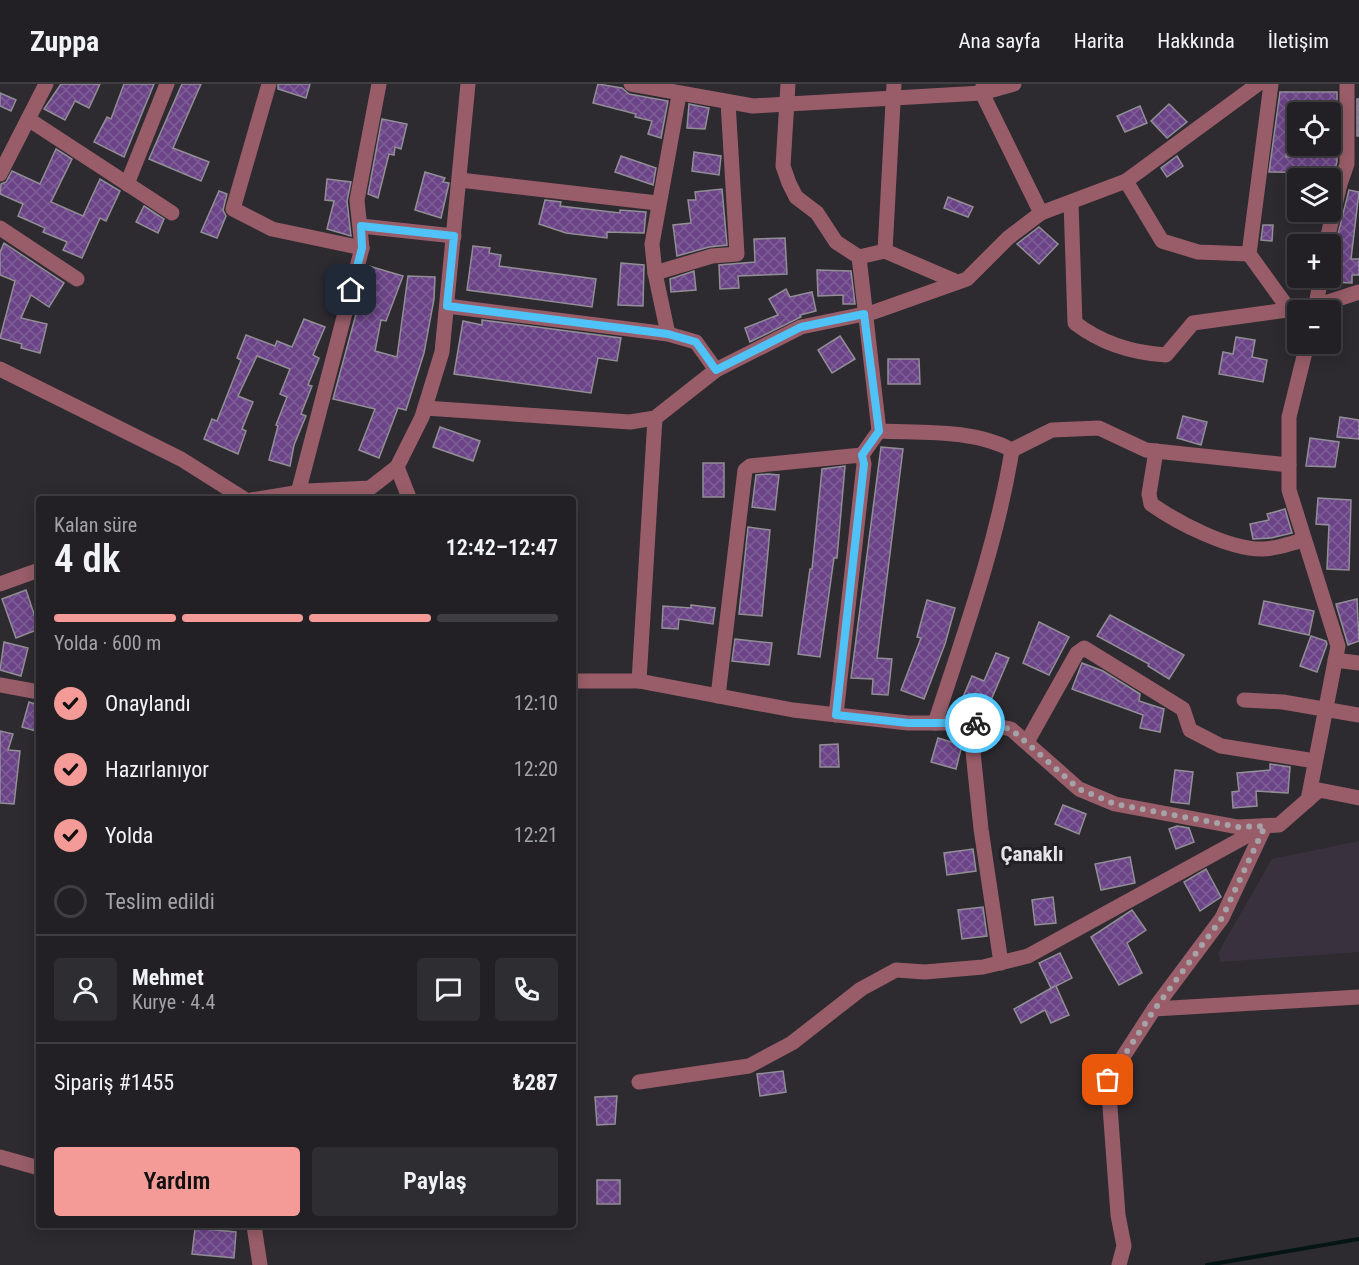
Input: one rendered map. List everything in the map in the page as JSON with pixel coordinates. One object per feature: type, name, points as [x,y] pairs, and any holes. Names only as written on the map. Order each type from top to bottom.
[{"type":"street","points":[[0,174],[46,84]]},
{"type":"street","points":[[127,184],[167,84]]},
{"type":"street","points":[[269,84],[233,209],[272,229],[362,248]]},
{"type":"street","points":[[298,493],[362,248],[357,200],[379,84]]},
{"type":"street","points":[[278,496],[298,493],[334,495],[370,488],[397,466],[425,408],[442,352],[468,84]]},
{"type":"street","points":[[631,84],[679,95],[708,92],[728,102],[753,106],[785,106],[894,90],[982,88],[1014,84]]},
{"type":"street","points":[[788,84],[783,166],[795,198],[817,213],[837,242],[859,257],[885,251],[957,282]]},
{"type":"street","points":[[425,408],[630,422],[656,418],[716,370],[801,327],[864,314],[968,279],[1008,238],[1041,213],[1126,181],[1258,84]]},
{"type":"street","points":[[1271,84],[1249,254],[1287,307]]},
{"type":"street","points":[[1328,234],[1353,141],[1347,84]]},
{"type":"street","points":[[982,88],[1041,213]]},
{"type":"street","points":[[885,251],[894,90]]},
{"type":"street","points":[[668,334],[655,273],[652,244],[657,204],[679,95]]},
{"type":"street","points":[[655,273],[712,256],[737,254],[728,102]]},
{"type":"street","points":[[28,119],[172,213]]},
{"type":"street","points":[[459,180],[657,204]]},
{"type":"street","points":[[1126,181],[1162,241],[1198,252],[1249,254]]},
{"type":"street","points":[[1071,202],[1075,323],[1090,335],[1138,353],[1166,355],[1193,323],[1287,308]]},
{"type":"street","points":[[361,226],[454,236]]},
{"type":"street","points":[[0,228],[76,279]]},
{"type":"street","points":[[836,715],[864,464],[862,455],[879,431],[859,257]]},
{"type":"street","points":[[1337,300],[1359,292]]},
{"type":"street","points":[[447,306],[668,334],[696,342],[716,370]]},
{"type":"street","points":[[1305,354],[1289,417],[1289,490],[1338,646],[1308,800]]},
{"type":"street","points":[[0,369],[181,459],[240,496]]},
{"type":"street","points":[[639,681],[656,418]]},
{"type":"street","points":[[1012,450],[1052,430],[1099,428],[1146,450],[1289,465]]},
{"type":"street","points":[[879,431],[955,435],[1001,444],[1012,450]]},
{"type":"street","points":[[935,723],[968,622],[1007,482],[1012,450]]},
{"type":"street","points":[[1156,451],[1149,494],[1152,504],[1166,514],[1215,539],[1263,549],[1304,540]]},
{"type":"street","points":[[718,696],[745,470],[750,466],[862,455]]},
{"type":"street","points":[[397,466],[408,496]]},
{"type":"street","points":[[0,584],[36,571]]},
{"type":"street","points":[[1027,742],[1077,653],[1084,648],[1183,710],[1190,730],[1221,746],[1315,761]]},
{"type":"street","points":[[1335,660],[1359,663]]},
{"type":"street","points":[[576,681],[639,681],[836,715],[908,723],[970,723],[1011,729],[1079,789],[1115,804],[1238,827],[1279,825],[1319,790],[1359,798]]},
{"type":"street","points":[[0,685],[36,691]]},
{"type":"street","points":[[1244,700],[1283,702],[1359,715]]},
{"type":"street","points":[[970,723],[981,829],[1001,963]]},
{"type":"street","points":[[639,1082],[749,1066],[792,1043],[861,989],[896,970],[925,972],[983,967],[1028,956],[1265,826]]},
{"type":"street","points":[[1119,1265],[1124,1246],[1118,1215],[1108,1080],[1154,1010],[1222,918],[1265,826]]},
{"type":"street","points":[[1154,1010],[1359,997]]},
{"type":"street","points":[[0,1157],[36,1167]]},
{"type":"street","points":[[254,1228],[260,1265]]},
{"type":"shaded area","points":[[1359,841],[1359,952],[1221,962],[1218,953],[1272,859]]},
{"type":"building","points":[[61,84],[100,84],[89,108],[75,101],[65,120],[44,109]]},
{"type":"building","points":[[124,84],[154,84],[124,157],[94,142],[107,117],[111,119]]},
{"type":"building","points":[[182,84],[201,84],[173,148],[209,162],[201,181],[149,159]]},
{"type":"building","points":[[278,84],[310,84],[306,98],[278,89]]},
{"type":"building","points":[[598,84],[622,88],[629,94],[668,101],[661,138],[648,134],[652,121],[635,117],[636,114],[593,103]]},
{"type":"building","points":[[1280,92],[1337,92],[1337,102],[1287,102],[1286,157],[1337,156],[1335,168],[1287,168],[1287,172],[1269,172]]},
{"type":"building","points":[[0,93],[16,100],[11,111],[0,106]]},
{"type":"building","points":[[1357,99],[1359,99],[1359,136],[1357,136]]},
{"type":"building","points":[[689,104],[709,108],[705,129],[687,128]]},
{"type":"building","points":[[1169,104],[1187,122],[1167,138],[1151,121]]},
{"type":"building","points":[[1140,106],[1147,123],[1125,132],[1117,116]]},
{"type":"building","points":[[382,119],[407,124],[401,149],[395,147],[394,155],[389,154],[378,198],[368,194]]},
{"type":"building","points":[[56,149],[72,159],[51,202],[83,216],[100,179],[120,191],[106,221],[100,218],[82,258],[63,250],[67,242],[43,232],[45,228],[18,216],[23,204],[0,194],[1,184],[6,182],[12,171],[40,184]]},
{"type":"building","points":[[694,152],[721,156],[719,175],[692,171]]},
{"type":"building","points":[[621,156],[656,168],[653,185],[615,172]]},
{"type":"building","points":[[1177,156],[1183,166],[1167,177],[1161,168]]},
{"type":"building","points":[[425,172],[445,178],[443,182],[449,183],[441,218],[415,210]]},
{"type":"building","points":[[327,179],[351,182],[347,201],[351,236],[327,229],[334,201],[325,200]]},
{"type":"building","points":[[722,189],[727,245],[709,247],[677,256],[673,225],[691,223],[688,200],[696,200],[695,192]]},
{"type":"building","points":[[1349,190],[1359,192],[1351,259],[1359,259],[1359,275],[1352,275],[1352,283],[1341,282],[1341,234],[1338,234]]},
{"type":"building","points":[[219,191],[227,194],[223,210],[226,216],[217,238],[201,232]]},
{"type":"building","points":[[948,197],[973,207],[968,217],[944,208]]},
{"type":"building","points":[[545,200],[561,202],[560,206],[620,213],[620,210],[646,212],[644,233],[607,232],[607,238],[566,233],[539,224]]},
{"type":"building","points":[[144,206],[164,219],[158,233],[136,222]]},
{"type":"building","points":[[1263,225],[1273,225],[1272,241],[1261,240]]},
{"type":"building","points":[[1039,227],[1058,244],[1039,264],[1017,244]]},
{"type":"building","points":[[785,238],[787,274],[738,276],[739,288],[720,289],[719,265],[755,262],[754,239]]},
{"type":"building","points":[[4,243],[64,283],[49,307],[31,295],[21,318],[47,324],[40,353],[21,348],[22,344],[0,338],[15,281],[0,275],[0,252]]},
{"type":"building","points":[[473,246],[490,248],[489,253],[501,255],[499,266],[596,279],[592,307],[467,290]]},
{"type":"building","points":[[621,263],[644,265],[643,306],[618,305]]},
{"type":"building","points":[[369,266],[403,276],[386,321],[381,320],[375,351],[397,357],[408,276],[435,277],[434,299],[424,353],[406,410],[398,408],[379,458],[359,450],[375,409],[333,399]]},
{"type":"building","points":[[817,270],[851,271],[855,304],[843,304],[843,295],[818,296]]},
{"type":"building","points":[[694,271],[696,290],[671,292],[670,279]]},
{"type":"building","points":[[786,289],[790,297],[812,292],[816,311],[800,315],[801,317],[750,342],[745,328],[778,315],[769,299]]},
{"type":"building","points":[[304,319],[325,327],[313,355],[319,358],[308,385],[312,386],[301,414],[306,416],[294,445],[290,466],[269,460],[278,426],[276,425],[287,397],[280,394],[290,369],[257,356],[238,396],[253,402],[242,429],[246,431],[238,454],[204,439],[212,419],[217,421],[241,360],[237,358],[246,335],[275,346],[277,341],[292,347]]},
{"type":"building","points":[[482,320],[621,338],[617,361],[598,358],[591,393],[454,374],[463,321],[482,325]]},
{"type":"building","points":[[840,336],[855,359],[832,373],[818,350]]},
{"type":"building","points":[[1236,337],[1255,340],[1252,357],[1267,360],[1263,382],[1219,374],[1223,352],[1233,354]]},
{"type":"building","points":[[888,359],[919,359],[920,384],[888,384]]},
{"type":"building","points":[[1183,416],[1207,422],[1201,445],[1177,438]]},
{"type":"building","points":[[1340,417],[1359,420],[1359,439],[1337,437]]},
{"type":"building","points":[[440,427],[480,441],[473,461],[433,447]]},
{"type":"building","points":[[1310,438],[1339,442],[1335,467],[1306,466]]},
{"type":"building","points":[[881,447],[903,449],[877,658],[892,659],[888,695],[872,694],[873,679],[851,678]]},
{"type":"building","points":[[703,463],[724,463],[724,497],[703,497]]},
{"type":"building","points":[[845,466],[837,558],[834,558],[820,657],[798,654],[810,569],[812,569],[822,469]]},
{"type":"building","points":[[756,475],[779,475],[775,510],[752,507]]},
{"type":"building","points":[[1318,498],[1351,500],[1349,570],[1327,569],[1329,525],[1316,524]]},
{"type":"building","points":[[1285,509],[1292,533],[1253,539],[1250,524],[1269,520],[1267,514]]},
{"type":"building","points":[[748,527],[770,530],[762,616],[739,614]]},
{"type":"building","points":[[26,590],[36,620],[36,630],[16,638],[2,599]]},
{"type":"building","points":[[1357,599],[1359,641],[1348,645],[1336,604]]},
{"type":"building","points":[[927,600],[955,608],[945,644],[924,699],[901,690],[921,638],[917,637]]},
{"type":"building","points":[[1264,601],[1314,611],[1309,635],[1259,624]]},
{"type":"building","points":[[691,605],[715,608],[713,624],[679,619],[678,629],[662,628],[663,606],[691,608]]},
{"type":"building","points":[[1110,615],[1184,655],[1169,679],[1148,666],[1149,664],[1097,636]]},
{"type":"building","points":[[1039,622],[1069,637],[1049,675],[1023,663]]},
{"type":"building","points":[[1311,636],[1326,641],[1327,644],[1317,672],[1300,666]]},
{"type":"building","points":[[735,639],[772,643],[769,665],[732,661]]},
{"type":"building","points":[[4,642],[28,648],[21,676],[0,670]]},
{"type":"building","points":[[996,653],[1009,658],[988,707],[963,697],[972,676],[984,681]]},
{"type":"building","points":[[1082,663],[1103,671],[1140,694],[1139,701],[1164,709],[1160,732],[1140,728],[1143,715],[1072,689]]},
{"type":"building","points":[[29,702],[36,704],[36,731],[22,727]]},
{"type":"building","points":[[0,731],[13,734],[8,750],[20,751],[14,804],[0,803]]},
{"type":"building","points":[[938,738],[962,745],[956,769],[931,762]]},
{"type":"building","points":[[838,744],[839,767],[820,767],[820,745]]},
{"type":"building","points":[[1270,764],[1290,767],[1288,793],[1256,791],[1257,806],[1233,808],[1232,792],[1239,791],[1237,773],[1270,770]]},
{"type":"building","points":[[1175,770],[1193,772],[1189,804],[1171,802]]},
{"type":"building","points":[[1063,805],[1086,814],[1079,834],[1055,824]]},
{"type":"building","points":[[1177,826],[1189,828],[1194,842],[1176,849],[1169,829]]},
{"type":"building","points":[[973,849],[976,871],[947,875],[944,853]]},
{"type":"building","points":[[1130,857],[1135,883],[1101,890],[1095,864]]},
{"type":"building","points":[[1206,869],[1221,897],[1200,911],[1184,882]]},
{"type":"building","points":[[1053,897],[1056,923],[1035,925],[1032,900]]},
{"type":"building","points":[[983,907],[987,936],[962,939],[958,910]]},
{"type":"building","points":[[1132,910],[1146,930],[1127,943],[1142,973],[1119,985],[1091,937]]},
{"type":"building","points":[[1060,953],[1072,978],[1056,986],[1069,1015],[1051,1023],[1045,1010],[1021,1023],[1014,1009],[1055,986],[1051,988],[1039,963]]},
{"type":"building","points":[[783,1071],[786,1092],[760,1096],[757,1074]]},
{"type":"building","points":[[617,1096],[615,1124],[597,1125],[595,1097]]},
{"type":"building","points":[[597,1180],[620,1180],[620,1204],[597,1204]]},
{"type":"building","points":[[195,1228],[236,1232],[234,1258],[192,1254]]},
{"type":"waterway","points":[[1207,1265],[1359,1239]]},
{"type":"way so far","points":[[975,723],[1011,729],[1045,756],[1079,789],[1115,804],[1238,827],[1265,826],[1222,918],[1154,1010],[1108,1080]]},
{"type":"district","name":"Çanaklı","points":[[1032,854]]},
{"type":"route","points":[[351,290],[362,248],[361,226],[454,236],[447,306],[668,334],[696,342],[716,370],[801,327],[864,314],[879,431],[862,455],[864,464],[836,715],[908,723],[975,723]]}]
